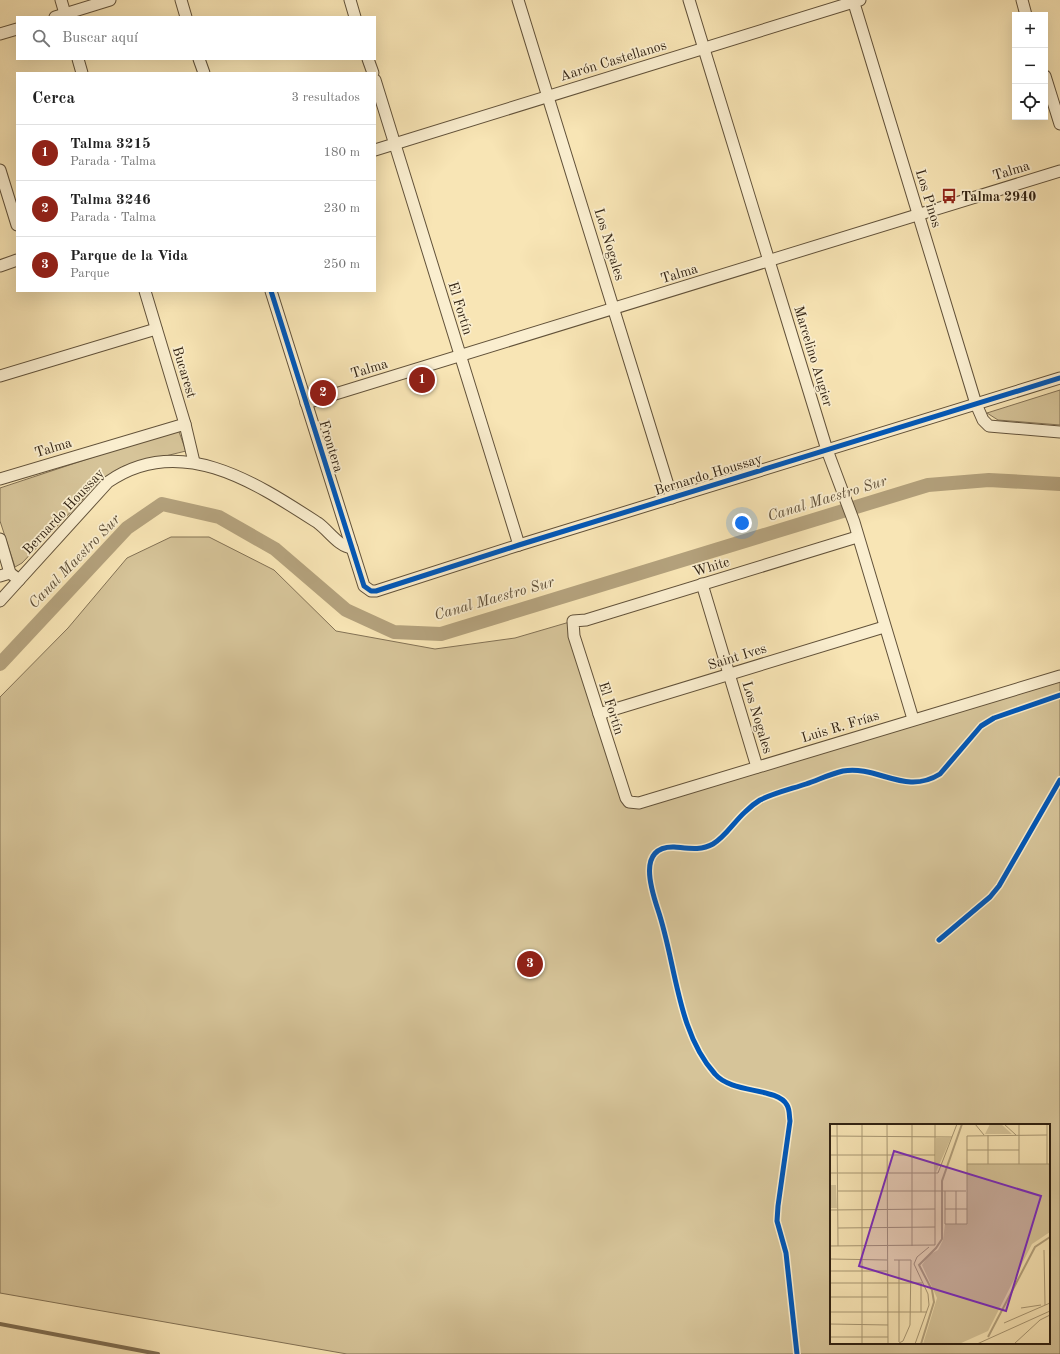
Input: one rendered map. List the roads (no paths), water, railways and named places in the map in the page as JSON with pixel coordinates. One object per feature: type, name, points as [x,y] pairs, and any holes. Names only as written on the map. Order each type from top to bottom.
[{"type":"street","points":[[61,0],[62,16],[110,0]]},
{"type":"street","points":[[181,0],[186,16]]},
{"type":"street","points":[[350,0],[355,16]]},
{"type":"street","name":"Los Nogales","points":[[518,0],[672,498]]},
{"type":"street","name":"Marcelino Augier","points":[[689,0],[827,450],[854,522],[884,627],[913,719]]},
{"type":"street","points":[[1022,0],[1025,12]]},
{"type":"street","name":"Aarón Castellanos","points":[[376,150],[855,1]]},
{"type":"street","name":"Los Pinos","points":[[855,1],[976,404],[983,420],[989,426],[1060,432]]},
{"type":"street","points":[[0,34],[16,29]]},
{"type":"street","points":[[78,60],[82,72]]},
{"type":"street","points":[[200,60],[204,72]]},
{"type":"street","points":[[368,60],[373,72]]},
{"type":"street","name":"El Fortín","points":[[376,83],[519,545]]},
{"type":"street","points":[[1048,84],[1060,124]]},
{"type":"street","points":[[0,170],[16,222]]},
{"type":"street","name":"Talma","points":[[306,404],[1060,171]]},
{"type":"street","points":[[0,266],[16,260]]},
{"type":"street","name":"Bucarest","points":[[145,292],[185,424],[194,462]]},
{"type":"street","name":"Frontera","points":[[271,292],[364,586]]},
{"type":"street","points":[[0,376],[156,328]]},
{"type":"street","name":"Bernardo Houssay","points":[[364,586],[371,591],[376,591],[519,545],[1060,378]]},
{"type":"street","name":"Talma","points":[[0,478],[185,424]]},
{"type":"street","name":"Bernardo Houssay","points":[[0,601],[108,482],[118,475],[141,465],[155,462],[194,462],[222,469],[250,482],[318,524],[345,547],[352,548]]},
{"type":"street","name":"White","points":[[574,621],[586,620],[857,536]]},
{"type":"street","points":[[0,539],[5,574],[19,580]]},
{"type":"street","name":"Los Nogales","points":[[702,584],[757,767]]},
{"type":"street","name":"El Fortín","points":[[574,621],[574,636],[626,798],[629,802]]},
{"type":"street","name":"Saint Ives","points":[[599,714],[884,627]]},
{"type":"street","name":"Luis R. Frías","points":[[629,802],[639,803],[913,719],[1060,676]]},
{"type":"waterway","name":"Canal Maestro Sur","points":[[0,664],[127,528],[162,504],[219,517],[275,549],[346,610],[394,632],[441,634],[928,485],[989,480],[1060,484]]},
{"type":"waterway","points":[[0,1324],[158,1354]]},
{"type":"place","name":"Talma 2940","points":[[949,196]]},
{"type":"place","name":"Talma 3215","points":[[422,380]]},
{"type":"place","name":"Talma 3246","points":[[323,393]]},
{"type":"place","name":"Parque de la Vida","points":[[530,964]]}]
